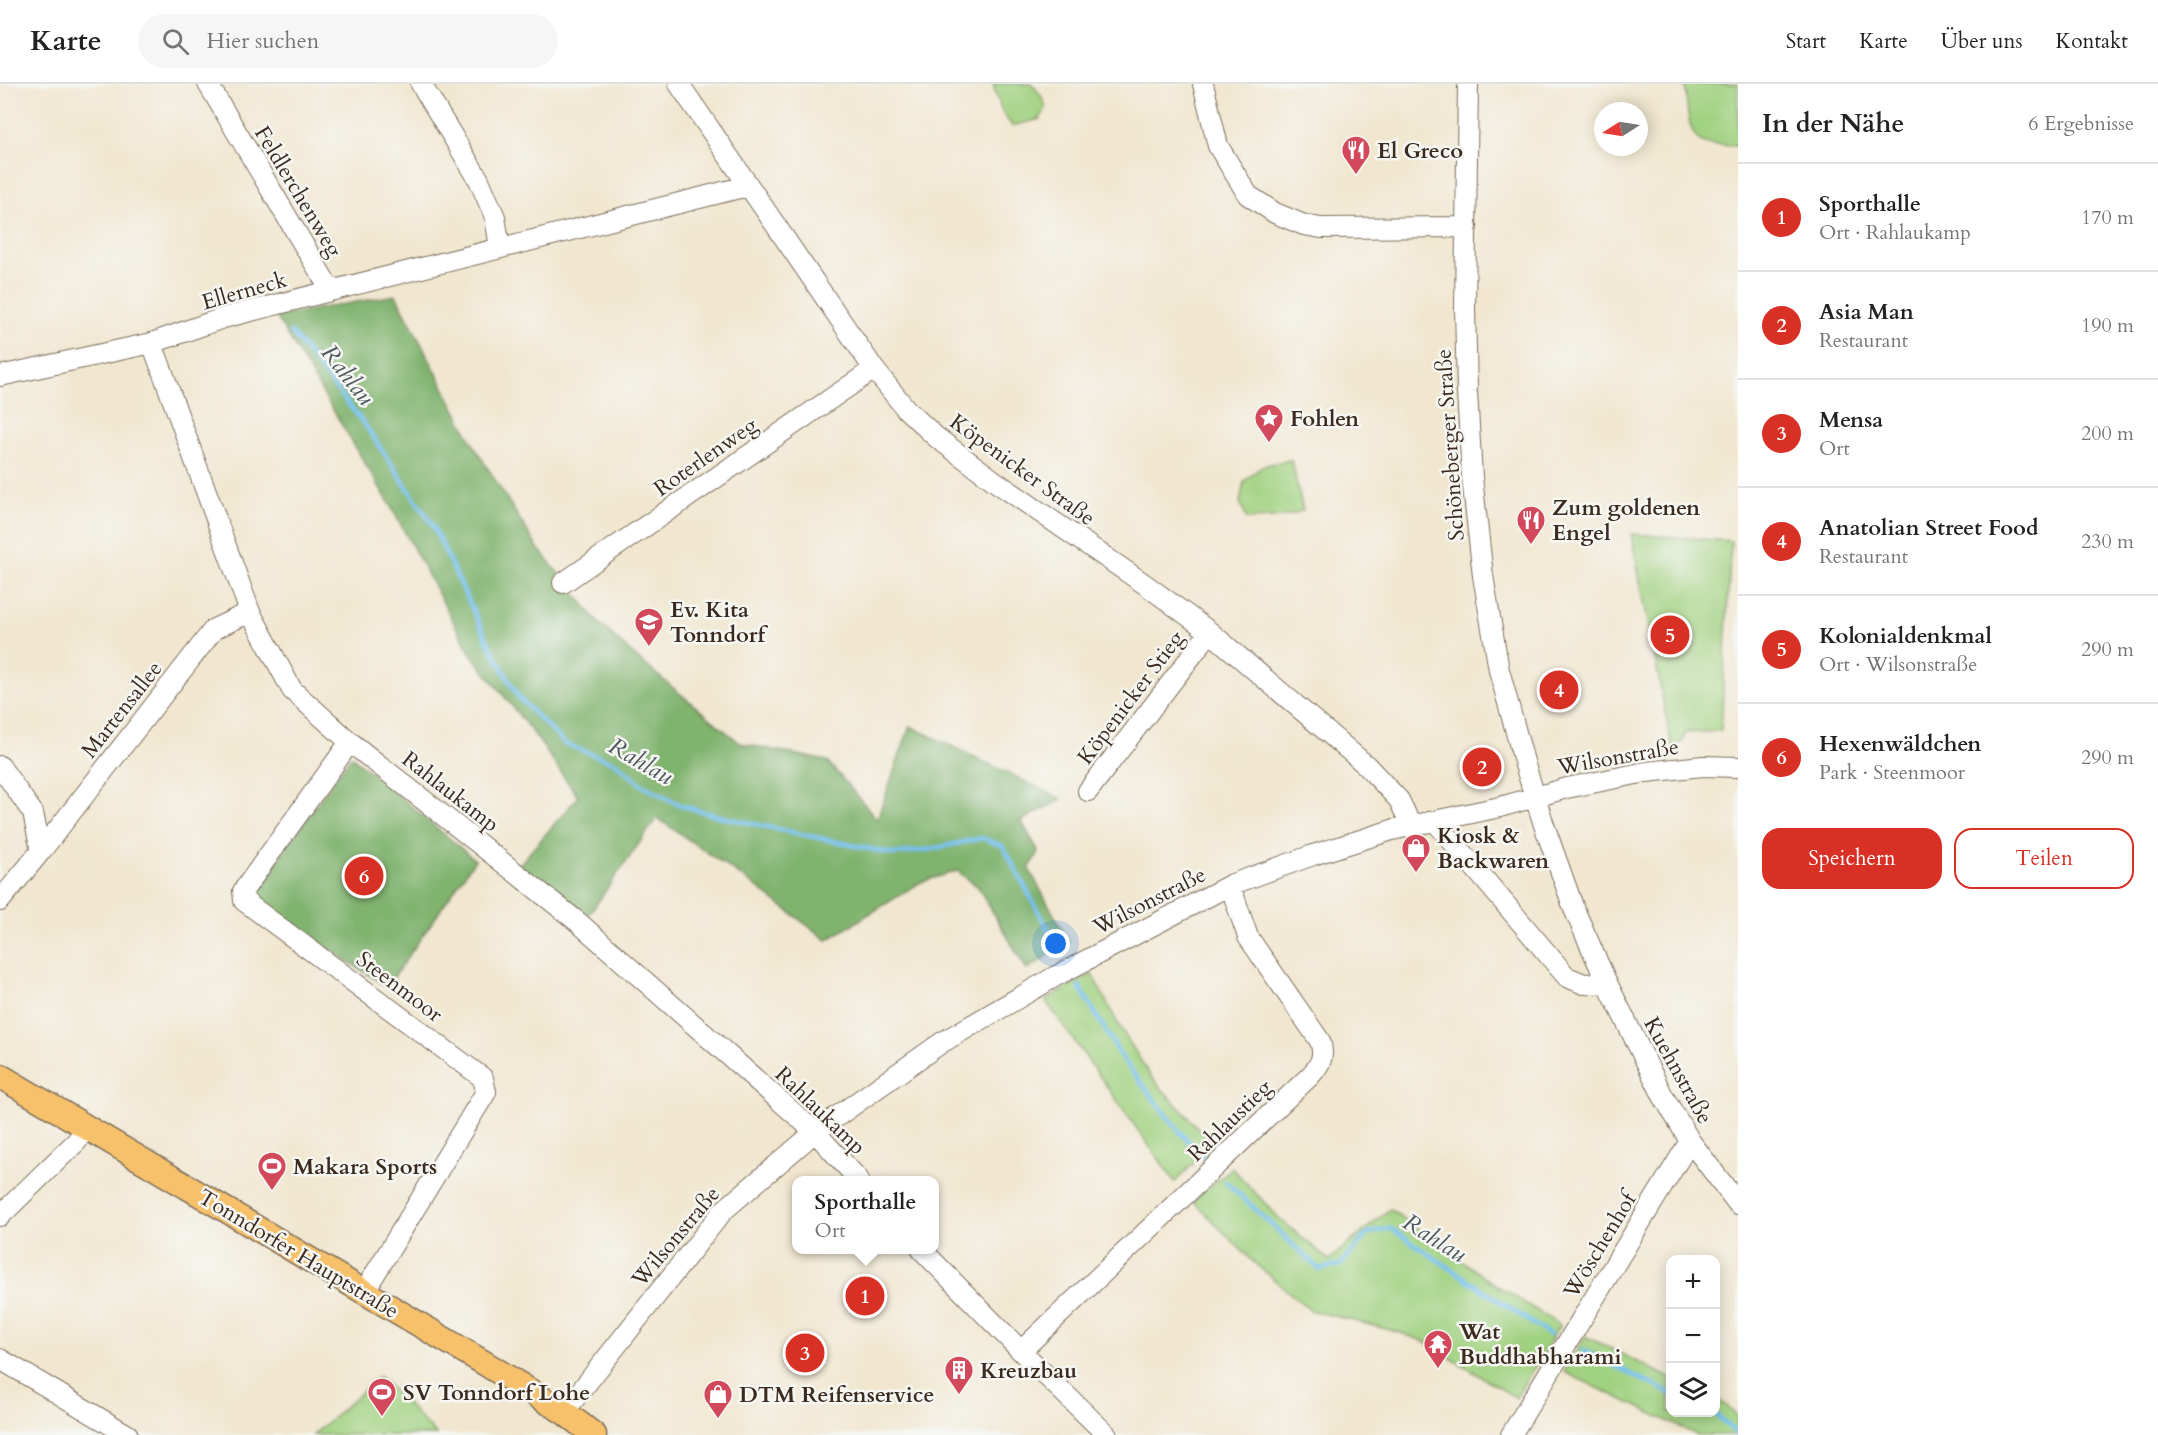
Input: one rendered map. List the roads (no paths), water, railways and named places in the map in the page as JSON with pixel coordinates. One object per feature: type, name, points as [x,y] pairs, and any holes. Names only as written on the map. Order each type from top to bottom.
[{"type":"main road","name":"Tonndorfer Hauptstraße","points":[[0,1076],[564,1412],[594,1435]]},
{"type":"street","name":"Feldlerchenweg","points":[[208,84],[332,291]]},
{"type":"street","points":[[421,84],[479,180],[495,217],[500,248]]},
{"type":"street","name":"Köpenicker Straße","points":[[679,84],[874,369],[906,409],[936,437],[996,482],[1210,632],[1365,765],[1399,800],[1411,825]]},
{"type":"street","points":[[1203,84],[1218,146],[1248,195],[1275,213],[1304,225],[1322,228],[1467,227]]},
{"type":"street","name":"Schöneberger Straße","points":[[1468,84],[1467,392],[1472,477],[1483,576],[1499,670],[1534,797]]},
{"type":"street","name":"Ellerneck","points":[[0,376],[152,343],[223,318],[747,186]]},
{"type":"street","name":"Rahlaukamp","points":[[152,343],[250,612],[292,690],[350,742],[578,922],[815,1132],[855,1176]]},
{"type":"street","name":"Roterlenweg","points":[[563,583],[874,369]]},
{"type":"street","name":"Martensallee","points":[[0,901],[214,629],[250,612]]},
{"type":"street","name":"Köpenicker Stieg","points":[[1088,791],[1210,632]]},
{"type":"street","name":"Steenmoor","points":[[350,742],[243,891],[244,901],[483,1078],[486,1092],[364,1292]]},
{"type":"street","points":[[0,766],[33,813],[41,851]]},
{"type":"street","name":"Wilsonstraße","points":[[564,1412],[723,1211],[815,1132],[951,1038],[1065,971],[1230,885],[1313,855],[1411,825],[1500,807],[1567,788],[1646,772],[1703,766],[1738,767]]},
{"type":"street","name":"Kuehnstraße","points":[[1534,797],[1574,909],[1607,983],[1663,1096],[1690,1141],[1738,1204]]},
{"type":"street","points":[[1435,821],[1567,977],[1584,984],[1607,983]]},
{"type":"street","name":"Rahlaustieg","points":[[1021,1351],[1310,1076],[1322,1059],[1323,1051],[1320,1041],[1248,937],[1230,885]]},
{"type":"street","points":[[0,1216],[77,1141],[86,1127]]},
{"type":"street","name":"Wöschenhof","points":[[1511,1435],[1690,1141]]},
{"type":"street","points":[[926,1254],[1107,1435]]},
{"type":"street","points":[[0,1359],[128,1435]]},
{"type":"waterway","name":"Rahlau","points":[[291,332],[365,425],[432,524],[489,644],[519,698],[565,744],[616,763],[642,785],[680,805],[722,817],[893,854],[932,849],[982,838],[1003,846],[1057,946]]},
{"type":"waterway","name":"Rahlau","points":[[1079,986],[1124,1061],[1179,1131],[1205,1159]]},
{"type":"waterway","name":"Rahlau","points":[[1226,1182],[1319,1269],[1340,1265],[1367,1234],[1390,1228],[1550,1335]]},
{"type":"waterway","name":"Rahlau","points":[[1582,1350],[1666,1391]]},
{"type":"waterway","name":"Rahlau","points":[[1719,1417],[1738,1435]]},
{"type":"place","name":"El Greco","points":[[1356,176]]},
{"type":"place","name":"Fohlen","points":[[1269,444]]},
{"type":"place","name":"Zum goldenen Engel","points":[[1531,546]]},
{"type":"place","name":"Kolonialdenkmal","points":[[1670,635]]},
{"type":"place","name":"Ev. Kita Tonndorf","points":[[649,648]]},
{"type":"place","name":"Anatolian Street Food","points":[[1559,690]]},
{"type":"place","name":"Asia Man","points":[[1482,767]]},
{"type":"place","name":"Kiosk & Backwaren","points":[[1416,874]]},
{"type":"place","name":"Hexenwäldchen","points":[[364,876]]},
{"type":"place","name":"Makara Sports","points":[[272,1192]]},
{"type":"place","name":"Sporthalle","points":[[865,1296]]},
{"type":"place","name":"Mensa","points":[[805,1353]]},
{"type":"place","name":"Wat Buddhabharami","points":[[1438,1370]]},
{"type":"place","name":"Kreuzbau","points":[[959,1396]]},
{"type":"place","name":"SV Tonndorf Lohe","points":[[382,1418]]},
{"type":"place","name":"DTM Reifenservice","points":[[718,1420]]}]
